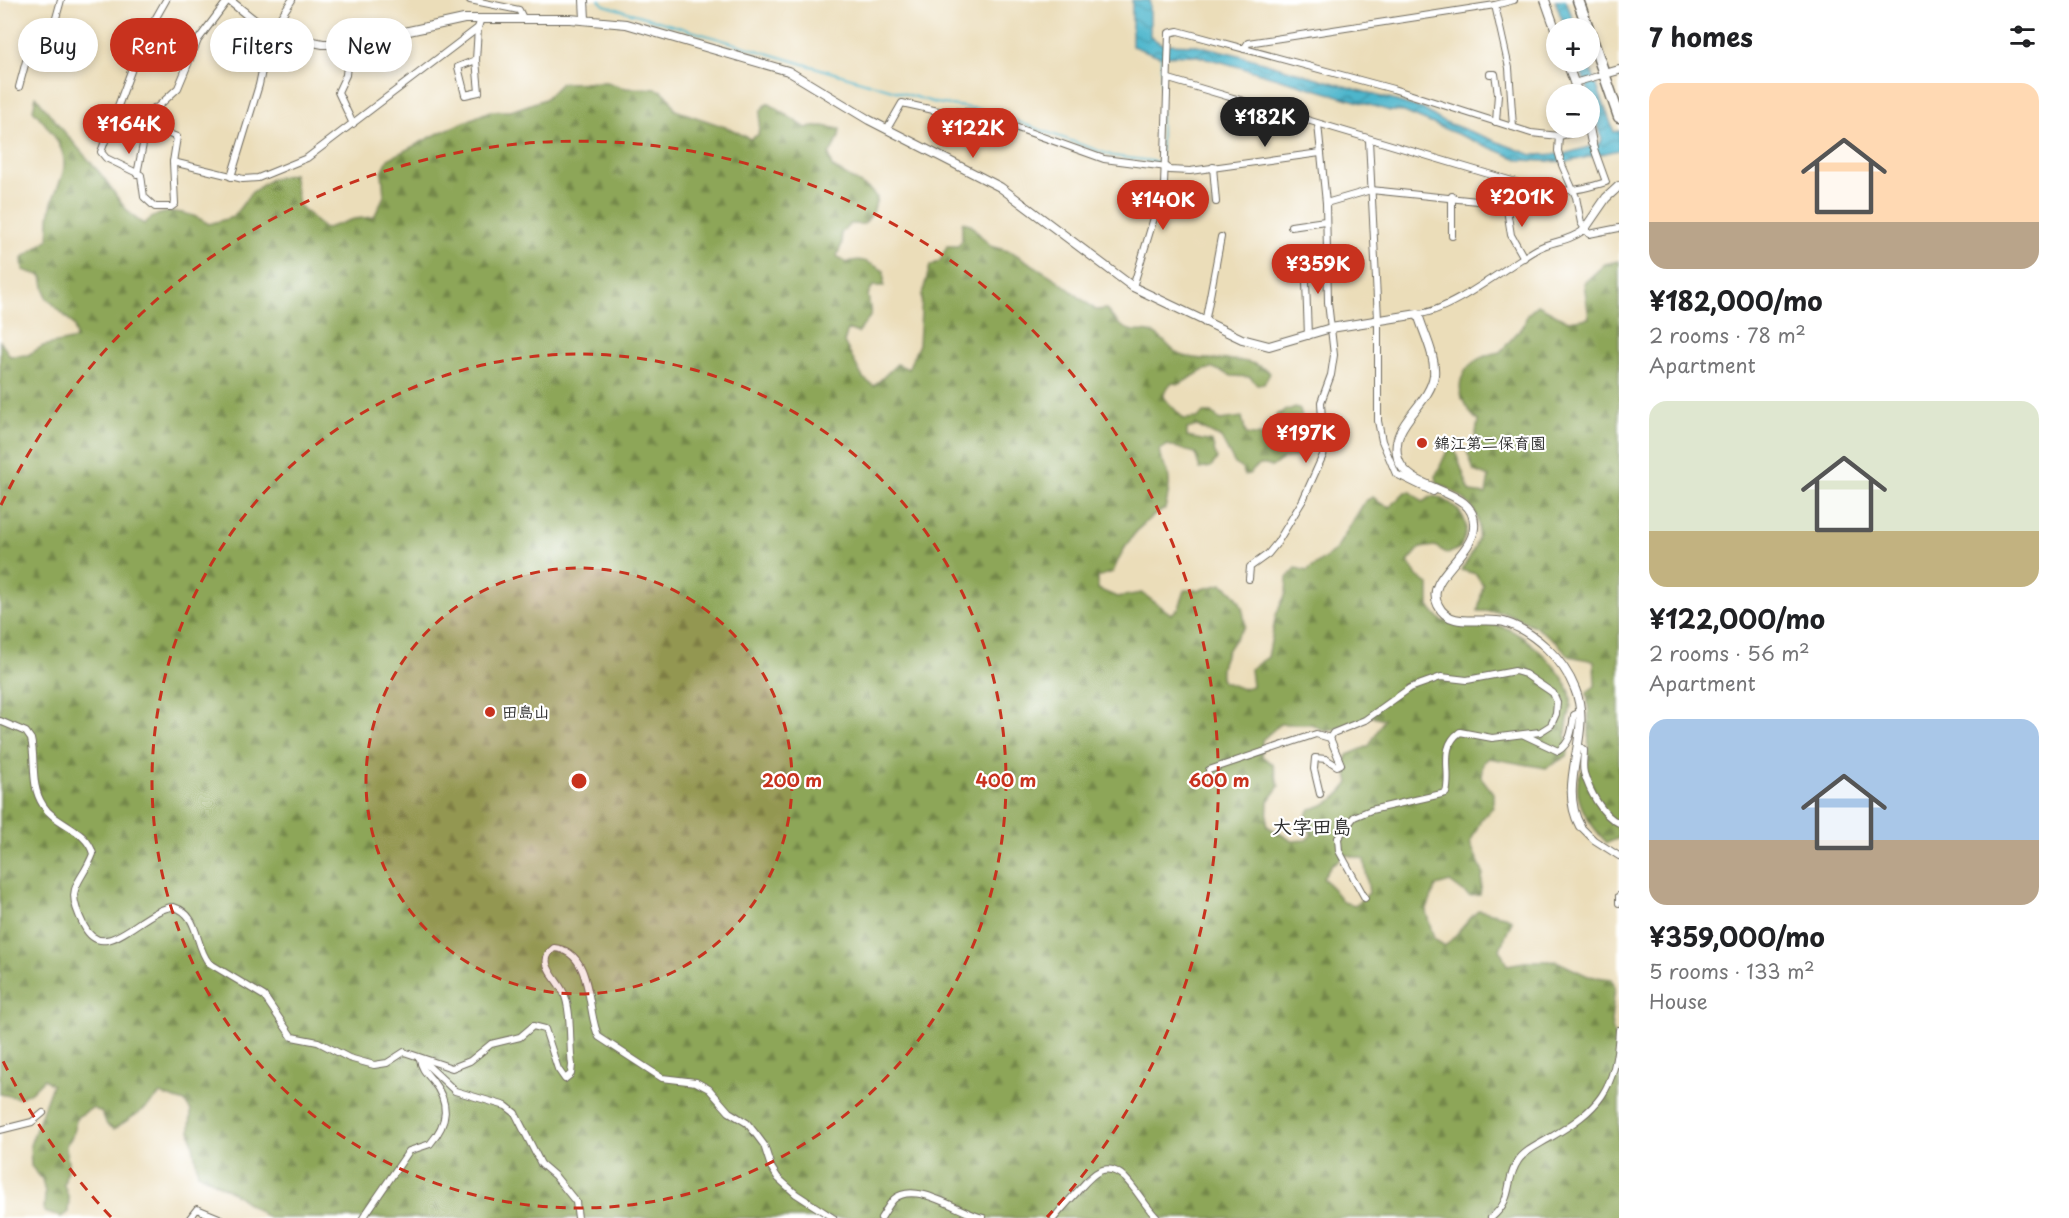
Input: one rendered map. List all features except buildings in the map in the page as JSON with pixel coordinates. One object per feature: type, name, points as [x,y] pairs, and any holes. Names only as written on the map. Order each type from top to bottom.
[{"type":"main road","points":[[1578,0],[1584,18]]},
{"type":"main road","points":[[1598,72],[1619,117]]},
{"type":"street","points":[[19,87],[26,61],[56,18],[61,0]]},
{"type":"street","points":[[154,108],[165,120],[164,132],[177,138],[173,162],[175,204],[171,207],[155,207],[144,197],[141,176],[106,158],[100,152],[141,44],[166,0]]},
{"type":"street","points":[[136,174],[145,125],[154,108],[178,88],[198,40],[228,0],[251,18]]},
{"type":"street","points":[[280,18],[291,0]]},
{"type":"street","points":[[470,0],[519,10],[523,18]]},
{"type":"street","points":[[584,0],[585,20]]},
{"type":"street","points":[[1244,49],[1248,43],[1495,5],[1514,0]]},
{"type":"street","points":[[1545,0],[1551,18]]},
{"type":"street","points":[[1495,5],[1509,68],[1513,127]]},
{"type":"street","points":[[476,60],[458,67],[465,94],[479,92],[476,60],[481,18]]},
{"type":"street","points":[[412,30],[481,18],[585,20],[626,24],[788,71],[886,129],[1000,187],[1133,287],[1205,323],[1242,339],[1269,346],[1331,328],[1418,314],[1448,303],[1539,248],[1564,242],[1584,230],[1599,207],[1619,186]]},
{"type":"street","points":[[173,162],[231,177],[258,178],[307,158],[478,28]]},
{"type":"street","points":[[1133,287],[1161,195],[1167,167],[1168,33],[1179,31],[1393,88],[1531,133],[1546,135]]},
{"type":"street","points":[[1571,72],[1576,83],[1619,70]]},
{"type":"street","points":[[231,177],[262,72]]},
{"type":"street","points":[[346,72],[338,92],[353,124]]},
{"type":"street","points":[[1490,74],[1495,74],[1498,94],[1496,122]]},
{"type":"street","points":[[1168,79],[1529,186],[1558,191],[1574,192],[1606,182],[1591,138]]},
{"type":"street","points":[[886,129],[902,103],[938,111],[973,112],[1104,159],[1167,167],[1169,170],[1190,171],[1320,153]]},
{"type":"street","points":[[1249,579],[1250,567],[1268,554],[1303,500],[1322,458],[1318,433],[1322,420],[1320,402],[1333,368],[1326,203],[1318,124]]},
{"type":"street","points":[[1559,138],[1558,152],[1574,192],[1584,230],[1589,234],[1619,228]]},
{"type":"street","points":[[1369,140],[1378,320],[1378,422],[1382,441],[1396,474],[1433,492],[1437,489]]},
{"type":"street","points":[[1213,167],[1216,202]]},
{"type":"street","points":[[1326,203],[1371,190],[1542,206],[1558,191]]},
{"type":"street","points":[[1452,196],[1452,236]]},
{"type":"street","points":[[1506,203],[1511,235],[1524,258]]},
{"type":"street","points":[[1291,226],[1325,221]]},
{"type":"street","points":[[1205,323],[1221,237]]},
{"type":"street","points":[[1308,336],[1305,254],[1328,254]]},
{"type":"street","points":[[1418,314],[1433,361],[1434,378],[1401,430],[1396,451],[1400,463],[1408,474],[1464,504],[1472,514],[1475,525],[1468,548],[1440,579],[1436,589],[1439,608],[1451,618],[1462,621],[1484,619],[1503,622],[1537,642],[1567,671],[1576,690],[1581,712],[1570,798],[1581,825],[1594,840],[1619,856]]},
{"type":"street","points":[[1330,738],[1333,733],[1365,720],[1396,697],[1424,682],[1441,677],[1467,680],[1515,671],[1525,674],[1553,693],[1557,702],[1556,714],[1551,725],[1540,732],[1492,738],[1460,732],[1453,737],[1448,748],[1446,793],[1371,810],[1354,817],[1338,838],[1339,851],[1365,898]]},
{"type":"street","points":[[1524,735],[1558,751],[1567,744],[1574,715],[1581,712]]},
{"type":"street","points":[[0,720],[26,732],[31,739],[38,793],[43,805],[78,833],[92,848],[93,854],[78,879],[74,896],[83,923],[96,940],[103,943],[112,939],[162,908],[182,909],[193,922],[203,956],[208,963],[264,996],[292,1037],[318,1042],[349,1058],[374,1065],[381,1065],[404,1052],[442,1067],[462,1066],[491,1044],[512,1041],[533,1026],[540,1026],[544,1029],[560,1075],[569,1079],[572,1065],[567,999],[562,988],[548,970],[546,960],[549,952],[554,948],[562,948],[585,976],[592,998],[593,1026],[599,1037],[663,1078],[696,1082],[709,1089],[729,1112],[747,1124],[755,1133],[764,1145],[771,1167],[778,1178],[796,1194],[833,1218]]},
{"type":"street","points":[[1209,770],[1308,736],[1330,738]]},
{"type":"street","points":[[1320,794],[1314,769],[1315,758],[1326,759],[1337,766],[1341,764],[1330,738]]},
{"type":"street","points":[[1578,745],[1584,750],[1583,773],[1609,817],[1619,823]]},
{"type":"street","points":[[1619,896],[1619,903]]},
{"type":"street","points":[[1491,1218],[1506,1201],[1517,1161],[1530,1150],[1586,1116],[1599,1099],[1613,1078],[1619,1030]]},
{"type":"street","points":[[363,1218],[403,1158],[414,1149],[430,1144],[439,1134],[446,1120],[447,1112],[440,1092],[422,1067],[420,1058]]},
{"type":"street","points":[[420,1058],[455,1091],[506,1106],[515,1113],[541,1164],[562,1183],[576,1202],[578,1218]]},
{"type":"street","points":[[0,1130],[32,1122],[43,1113]]},
{"type":"street","points":[[1054,1218],[1087,1178],[1095,1172],[1106,1170],[1126,1179],[1157,1218]]},
{"type":"street","points":[[881,1218],[895,1198],[907,1193],[921,1194],[983,1218]]},
{"type":"street","points":[[190,1218],[197,1209],[219,1218]]},
{"type":"green space","points":[[607,82],[627,88],[656,89],[667,95],[675,110],[731,129],[750,139],[758,135],[761,110],[768,103],[806,128],[823,126],[840,129],[839,137],[829,155],[832,167],[869,189],[877,198],[873,213],[864,224],[850,224],[841,233],[842,244],[837,256],[846,263],[861,260],[884,271],[884,286],[873,286],[868,295],[871,315],[858,333],[848,329],[844,342],[863,378],[874,386],[897,364],[908,369],[919,344],[922,295],[930,266],[940,261],[947,246],[958,246],[962,240],[962,222],[970,224],[990,246],[1012,252],[1056,279],[1096,310],[1106,309],[1122,326],[1156,335],[1181,355],[1250,363],[1270,373],[1264,384],[1257,385],[1250,377],[1232,376],[1213,368],[1202,371],[1180,384],[1172,383],[1166,389],[1163,397],[1184,419],[1197,418],[1204,413],[1212,413],[1220,420],[1242,417],[1246,434],[1263,436],[1271,428],[1277,414],[1295,407],[1300,410],[1305,429],[1304,456],[1284,458],[1272,467],[1260,465],[1250,474],[1244,475],[1242,469],[1235,464],[1221,438],[1197,426],[1187,429],[1187,437],[1212,442],[1217,459],[1211,467],[1200,469],[1195,453],[1168,445],[1159,450],[1169,478],[1165,509],[1147,521],[1133,535],[1113,572],[1098,577],[1098,589],[1117,597],[1142,593],[1171,614],[1179,608],[1185,590],[1199,590],[1222,584],[1233,592],[1240,602],[1245,626],[1223,659],[1222,681],[1242,689],[1252,686],[1250,669],[1268,657],[1276,615],[1286,593],[1287,578],[1296,568],[1307,571],[1335,551],[1365,501],[1373,497],[1390,507],[1405,492],[1411,492],[1423,502],[1432,496],[1438,497],[1450,503],[1460,512],[1466,530],[1460,548],[1448,554],[1435,546],[1420,548],[1408,562],[1417,576],[1429,585],[1429,607],[1442,621],[1483,623],[1506,628],[1515,632],[1544,655],[1560,674],[1570,693],[1571,704],[1566,729],[1568,750],[1567,756],[1546,768],[1489,758],[1483,763],[1481,777],[1493,793],[1493,807],[1481,820],[1470,843],[1483,873],[1480,895],[1469,896],[1450,882],[1436,886],[1426,912],[1434,939],[1445,946],[1479,910],[1508,917],[1512,921],[1500,949],[1507,965],[1530,961],[1556,961],[1588,976],[1612,979],[1615,987],[1611,1022],[1616,1043],[1619,1043],[1619,1218],[268,1218],[232,1192],[198,1173],[190,1130],[191,1111],[185,1102],[160,1094],[146,1108],[114,1129],[107,1125],[102,1112],[92,1108],[77,1117],[72,1137],[66,1145],[68,1164],[64,1185],[69,1199],[68,1212],[61,1217],[44,1212],[45,1193],[42,1179],[31,1166],[30,1145],[52,1085],[44,1079],[31,1092],[19,1098],[0,1094],[0,341],[10,356],[28,355],[43,346],[76,339],[74,325],[46,297],[42,276],[23,270],[22,258],[49,239],[49,217],[64,163],[61,149],[52,132],[33,110],[36,96],[124,207],[144,224],[151,218],[167,212],[184,213],[209,224],[233,217],[251,193],[271,179],[293,174],[299,205],[324,229],[354,219],[374,217],[384,196],[382,172],[388,159],[441,132],[490,111],[511,111],[545,99],[561,83]],"holes":[[[1372,716],[1384,719],[1369,746],[1347,755],[1345,765],[1349,783],[1337,797],[1310,809],[1306,816],[1311,835],[1306,840],[1292,841],[1267,826],[1268,801],[1279,786],[1273,765],[1262,756],[1262,740],[1280,724],[1312,724],[1326,732]],[[1347,855],[1364,859],[1369,893],[1355,905],[1343,902],[1323,877],[1332,864]]]},
{"type":"green space","points":[[1619,261],[1619,838],[1607,843],[1585,813],[1578,795],[1579,777],[1588,761],[1587,692],[1595,686],[1594,661],[1569,656],[1557,642],[1534,626],[1504,612],[1478,611],[1483,585],[1476,574],[1461,570],[1476,542],[1479,530],[1478,519],[1464,499],[1437,483],[1436,475],[1448,449],[1454,448],[1470,492],[1486,494],[1489,477],[1474,471],[1467,451],[1474,445],[1478,421],[1462,399],[1460,388],[1466,369],[1486,356],[1500,352],[1524,325],[1527,315],[1538,305],[1568,321],[1589,318],[1584,283],[1605,264]]},
{"type":"water","points":[[1132,0],[1150,0],[1150,37],[1162,44],[1197,45],[1235,54],[1423,109],[1440,120],[1532,155],[1564,154],[1599,144],[1602,140],[1600,94],[1614,132],[1619,131],[1619,150],[1567,162],[1520,160],[1404,112],[1390,111],[1222,62],[1193,55],[1159,56],[1132,46]]},
{"type":"water","points":[[1555,0],[1566,0],[1572,18],[1561,18]]},
{"type":"water","points":[[1581,72],[1592,72],[1596,84],[1586,84]]},
{"type":"waterway","points":[[599,0],[604,5],[936,103],[985,110],[1113,156],[1159,162],[1161,159],[1161,56]]},
{"type":"place","name":"錦江第二保育園","points":[[1422,443]]},
{"type":"place","name":"田島山","points":[[490,712]]},
{"type":"district","name":"大字田島","points":[[1312,827]]}]
